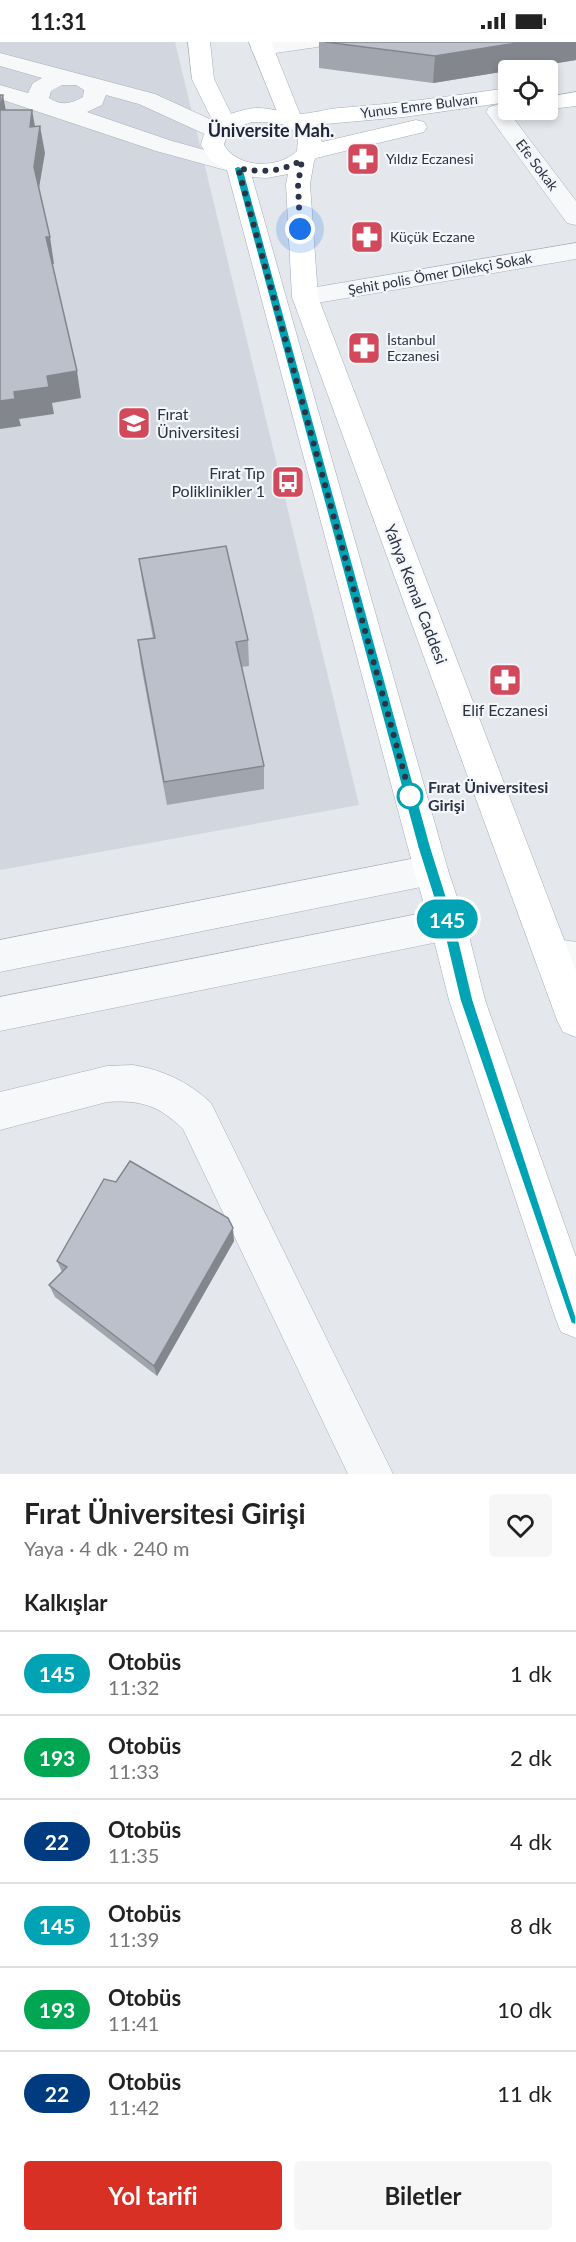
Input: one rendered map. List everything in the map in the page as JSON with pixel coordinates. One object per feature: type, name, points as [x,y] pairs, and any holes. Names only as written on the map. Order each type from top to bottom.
[{"type":"main road","points":[[199,42],[203,79],[221,128]]},
{"type":"main road","points":[[261,46],[293,120]]},
{"type":"main road","points":[[558,88],[576,85]]},
{"type":"main road","points":[[558,102],[576,99]]},
{"type":"main road","name":"Yunus Emre Bulvarı","points":[[293,120],[404,110],[498,106]]},
{"type":"main road","name":"Yunus Emre Bulvarı","points":[[306,156],[374,135],[498,108]]},
{"type":"main road","points":[[271,115],[293,120],[310,134],[312,143],[306,156],[286,168],[266,171],[232,166],[218,156],[213,148],[213,139],[221,128],[249,116],[271,115]]},
{"type":"main road","name":"Yahya Kemal Caddesi","points":[[306,156],[298,184],[305,297],[563,956],[576,1020]]},
{"type":"main road","points":[[232,166],[448,924],[467,1000],[576,1317]]},
{"type":"street","points":[[261,46],[310,42]]},
{"type":"street","points":[[0,59],[147,99],[221,128]]},
{"type":"street","points":[[64,78],[41,88],[38,99],[50,107],[78,108],[94,100],[95,88],[91,84]]},
{"type":"street","points":[[0,92],[232,166]]},
{"type":"street","name":"Efe Sokak","points":[[516,120],[576,218]]},
{"type":"street","name":"Şehit polis Ömer Dilekçi Sokak","points":[[305,297],[576,251]]},
{"type":"street","points":[[0,956],[431,870]]},
{"type":"street","points":[[0,1014],[448,924]]},
{"type":"street","points":[[0,1111],[107,1084],[124,1082],[157,1088],[186,1104],[197,1116],[371,1474]]},
{"type":"shaded area","name":"Fırat Üniversitesi","points":[[0,42],[175,42],[359,805],[0,870]]},
{"type":"building","points":[[325,42],[523,42],[435,56]]},
{"type":"building","points":[[0,110],[32,110],[30,127],[40,126],[34,167],[50,237],[46,237],[77,371],[47,376],[49,387],[14,392],[15,399],[0,401]]},
{"type":"building","points":[[226,546],[248,640],[236,642],[264,766],[164,782],[138,640],[155,638],[139,559]]},
{"type":"building","points":[[130,1161],[228,1218],[233,1228],[154,1366],[49,1285],[67,1267],[57,1261],[104,1179],[116,1182]]},
{"type":"bus line","name":"145","points":[[238,168],[424,848],[448,924],[467,1000],[576,1317]]},
{"type":"place","name":"Yıldız Eczanesi","points":[[363,159]]},
{"type":"place","name":"Küçük Eczane","points":[[367,237]]},
{"type":"place","name":"İstanbul Eczanesi","points":[[364,348]]},
{"type":"place","name":"Fırat Üniversitesi","points":[[134,423]]},
{"type":"place","name":"Fırat Tıp Poliklinikler 1","points":[[288,482]]},
{"type":"place","name":"Elif Eczanesi","points":[[505,680]]},
{"type":"place","name":"Fırat Üniversitesi Girişi","points":[[410,796]]},
{"type":"district","name":"Üniversite Mah.","points":[[271,131]]},
{"type":"route","points":[[300,229],[298,184],[302,160],[292,166],[266,171],[238,168],[412,802],[410,796]]}]
